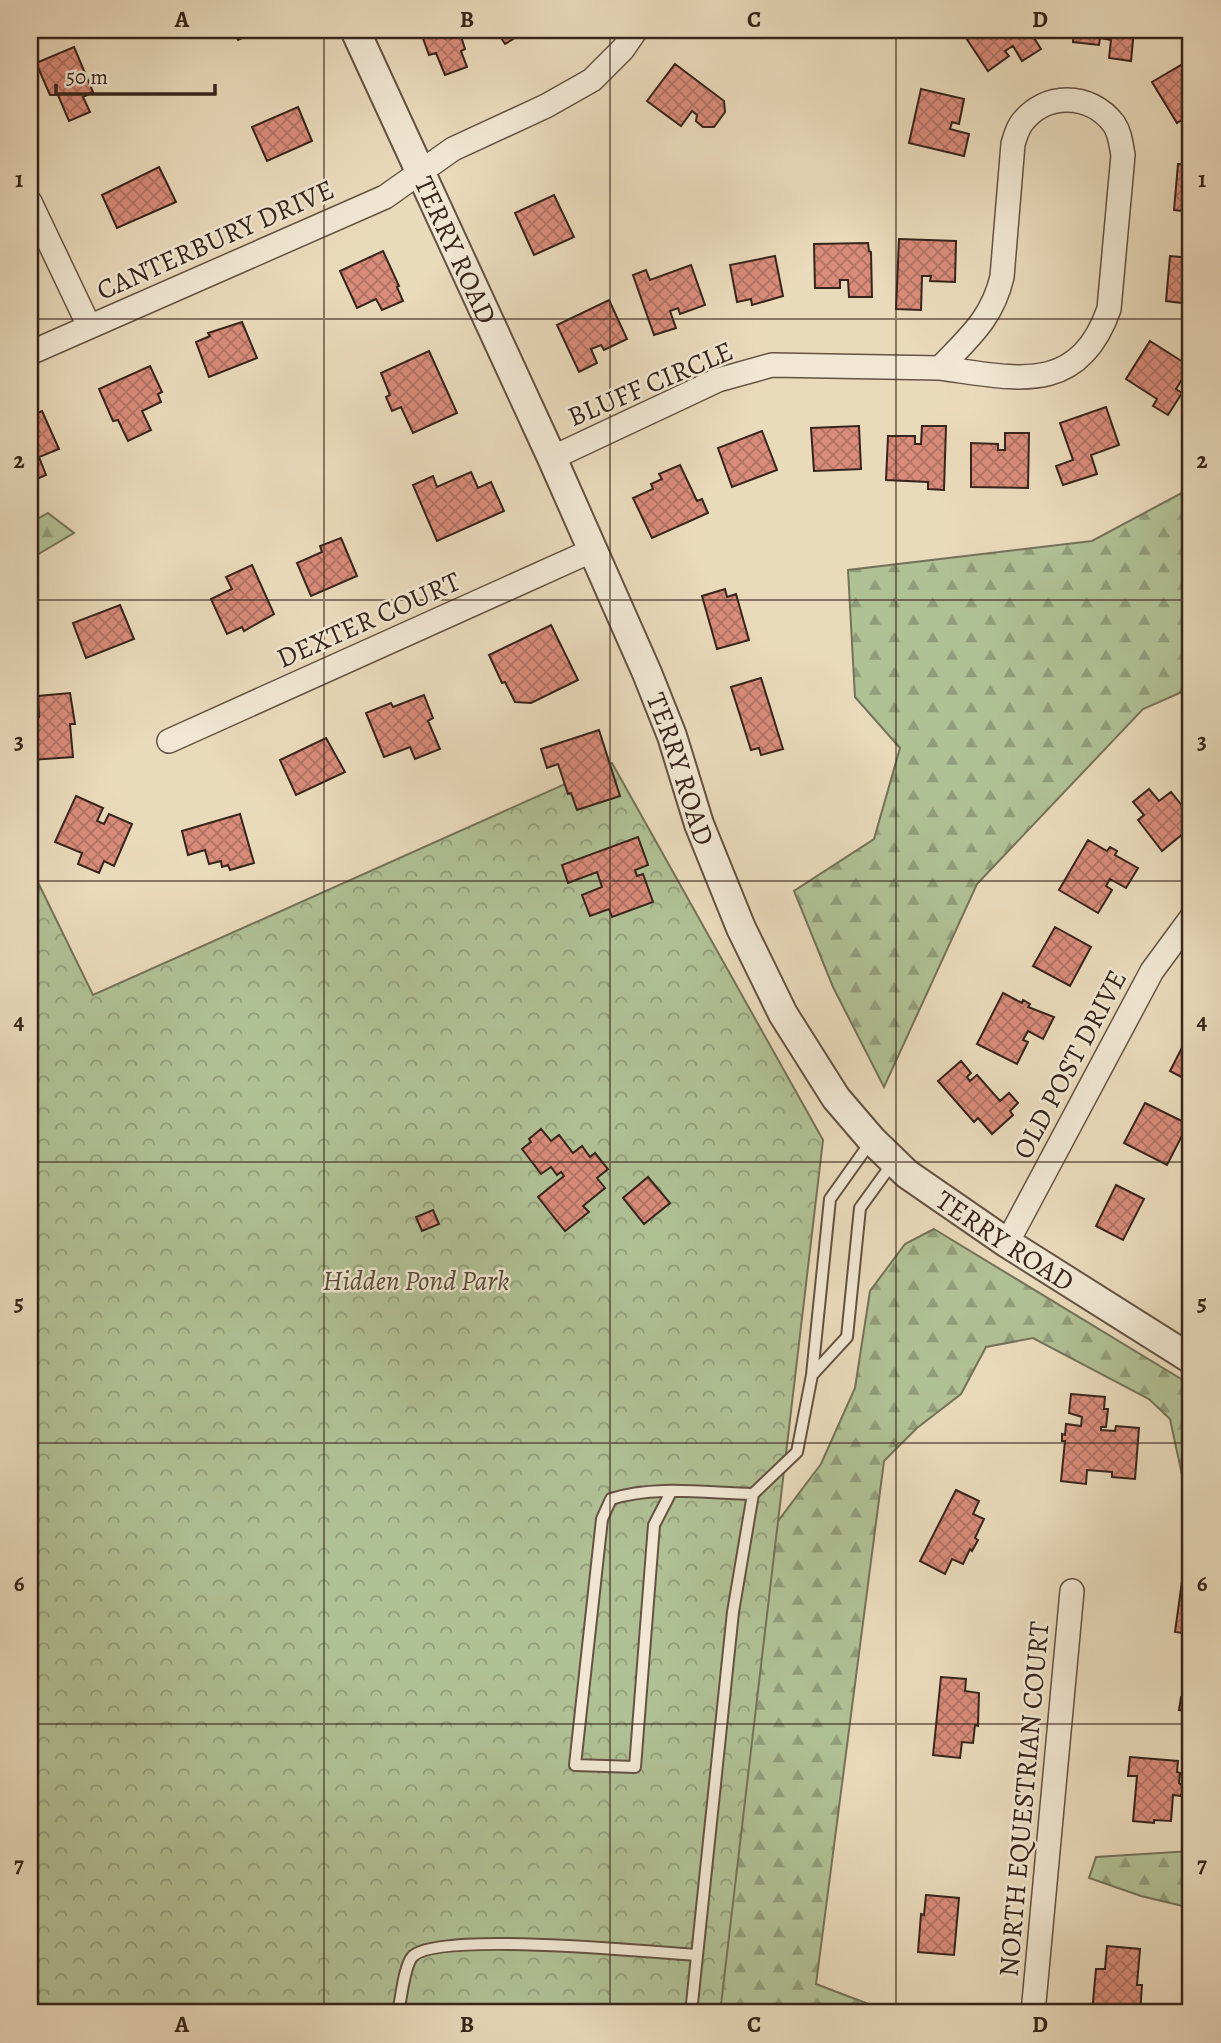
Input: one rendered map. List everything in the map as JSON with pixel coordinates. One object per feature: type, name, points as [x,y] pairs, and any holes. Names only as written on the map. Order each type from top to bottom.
[{"type":"street","name":"TERRY ROAD","points":[[355,30],[552,458],[647,673],[672,736],[699,824],[741,928],[783,1014],[836,1098],[872,1140],[908,1174],[1007,1244],[1191,1359]]},
{"type":"street","name":"CANTERBURY DRIVE","points":[[30,353],[385,197],[453,149],[546,106],[592,80],[623,49],[636,30]]},
{"type":"street","name":"BLUFF CIRCLE","points":[[552,458],[718,380],[772,365],[940,368],[1008,377],[1050,375],[1073,364],[1089,349],[1101,332],[1109,309],[1123,155],[1115,125],[1102,111],[1084,102],[1065,99],[1046,103],[1031,113],[1019,126],[1013,144],[1002,277],[997,298],[985,319],[940,368]]},
{"type":"street","points":[[30,202],[89,326]]},
{"type":"street","name":"DEXTER COURT","points":[[169,741],[591,551]]},
{"type":"street","name":"OLD POST DRIVE","points":[[1007,1244],[1152,971],[1191,918]]},
{"type":"street","name":"NORTH EQUESTRIAN COURT","points":[[1033,2013],[1072,1591]]},
{"type":"lane","points":[[691,2013],[733,1612],[753,1494],[797,1452],[812,1375],[830,1199],[872,1140]]},
{"type":"lane","points":[[812,1375],[847,1337],[860,1208],[894,1161]]},
{"type":"lane","points":[[671,1492],[654,1525],[635,1767],[575,1765],[601,1519],[611,1499],[635,1491],[753,1494]]},
{"type":"lane","points":[[398,2013],[412,1957],[424,1950],[487,1943],[697,1955]]},
{"type":"green space","points":[[1191,488],[1191,688],[1143,709],[977,884],[884,1087],[833,987],[794,891],[874,839],[900,748],[855,697],[848,570],[1092,541]]},
{"type":"green space","points":[[48,513],[74,533],[30,559],[30,523]]},
{"type":"green space","name":"Hidden Pond Park","points":[[612,763],[823,1140],[720,2013],[30,2013],[30,866],[93,995]]},
{"type":"green space","points":[[934,1229],[1191,1385],[1191,1498],[1187,1498],[1170,1419],[1149,1399],[1033,1338],[986,1347],[961,1394],[917,1428],[884,1461],[816,1984],[892,2013],[716,2013],[763,1541],[821,1464],[855,1388],[870,1291],[905,1244]]},
{"type":"green space","points":[[1191,1851],[1191,1908],[1141,1896],[1089,1878],[1096,1857]]},
{"type":"building","points":[[234,30],[260,30],[238,40]]},
{"type":"building","points":[[420,30],[459,30],[465,49],[461,51],[467,67],[445,75],[436,53],[429,55]]},
{"type":"building","points":[[496,30],[528,30],[505,44]]},
{"type":"building","points":[[737,30],[764,30],[761,38]]},
{"type":"building","points":[[1029,30],[1041,49],[1022,61],[1013,46],[1005,51],[1009,56],[988,71],[962,32]]},
{"type":"building","points":[[1074,30],[1134,30],[1131,61],[1109,58],[1111,40],[1100,38],[1099,45],[1073,42]]},
{"type":"building","points":[[74,47],[93,92],[83,97],[90,112],[69,121],[58,95],[50,95],[36,63]]},
{"type":"building","points":[[1188,61],[1191,67],[1191,114],[1177,123],[1152,82]]},
{"type":"building","points":[[675,64],[724,101],[725,112],[714,127],[703,127],[696,121],[697,115],[692,111],[681,126],[647,101]]},
{"type":"building","points":[[921,89],[964,99],[959,124],[952,122],[950,129],[969,134],[964,156],[909,143]]},
{"type":"building","points":[[298,107],[312,141],[267,161],[252,127]]},
{"type":"building","points":[[1178,164],[1191,165],[1191,212],[1174,210]]},
{"type":"building","points":[[159,167],[176,202],[117,228],[102,195]]},
{"type":"building","points":[[554,195],[574,237],[534,255],[515,213]]},
{"type":"building","points":[[899,239],[956,241],[955,282],[930,281],[931,276],[922,276],[921,310],[896,309]]},
{"type":"building","points":[[868,243],[871,252],[872,297],[849,297],[848,280],[840,280],[840,288],[815,288],[814,244]]},
{"type":"building","points":[[383,251],[403,301],[382,310],[376,299],[357,308],[340,271]]},
{"type":"building","points":[[775,256],[783,296],[752,305],[751,299],[737,302],[730,265]]},
{"type":"building","points":[[1170,256],[1191,258],[1191,304],[1166,301]]},
{"type":"building","points":[[691,265],[705,305],[680,314],[678,308],[670,311],[676,328],[654,335],[633,275],[646,270],[650,280]]},
{"type":"building","points":[[609,300],[627,339],[604,350],[601,345],[591,349],[597,363],[579,372],[557,325]]},
{"type":"building","points":[[242,322],[257,358],[209,377],[196,342],[210,336],[208,333]]},
{"type":"building","points":[[1150,341],[1183,362],[1186,358],[1191,361],[1191,379],[1185,375],[1176,389],[1182,393],[1168,415],[1153,406],[1157,399],[1126,379]]},
{"type":"building","points":[[429,351],[457,413],[413,433],[401,407],[392,411],[386,397],[390,395],[381,373]]},
{"type":"building","points":[[150,366],[162,392],[158,394],[161,402],[142,411],[151,430],[128,441],[118,420],[113,421],[99,389]]},
{"type":"building","points":[[1106,407],[1119,445],[1091,455],[1097,474],[1063,485],[1056,466],[1073,460],[1060,423]]},
{"type":"building","points":[[42,411],[59,449],[39,457],[46,475],[30,482],[30,416]]},
{"type":"building","points":[[859,426],[861,469],[814,471],[811,428]]},
{"type":"building","points":[[922,426],[946,426],[944,490],[928,489],[928,482],[886,480],[888,436],[915,436],[915,444],[921,444]]},
{"type":"building","points":[[762,431],[777,470],[732,487],[718,448]]},
{"type":"building","points":[[1005,433],[1029,433],[1028,488],[971,487],[971,443],[998,444],[998,450],[1005,450]]},
{"type":"building","points":[[680,465],[697,501],[702,499],[708,513],[652,538],[633,498],[653,489],[651,484],[662,479],[659,474]]},
{"type":"building","points":[[471,472],[478,488],[491,482],[504,511],[437,541],[413,485],[433,476],[437,487]]},
{"type":"building","points":[[341,538],[357,576],[311,596],[297,563],[322,552],[320,546]]},
{"type":"building","points":[[252,565],[274,614],[244,631],[242,627],[227,634],[211,599],[232,589],[226,577]]},
{"type":"building","points":[[725,589],[727,597],[736,594],[749,640],[717,649],[702,596]]},
{"type":"building","points":[[120,605],[134,639],[86,658],[73,623]]},
{"type":"building","points":[[551,625],[578,680],[531,703],[515,702],[505,682],[502,683],[489,655]]},
{"type":"building","points":[[761,678],[783,749],[761,755],[759,748],[751,750],[731,687]]},
{"type":"building","points":[[70,693],[75,724],[70,724],[73,757],[31,760],[30,717],[39,717],[38,696]]},
{"type":"building","points":[[424,695],[433,718],[428,721],[440,749],[415,759],[410,747],[384,757],[366,713],[391,703],[393,707]]},
{"type":"building","points":[[599,730],[620,796],[577,810],[571,793],[568,794],[558,764],[547,768],[541,749]]},
{"type":"building","points":[[326,738],[345,772],[296,795],[280,760]]},
{"type":"building","points":[[1149,789],[1159,801],[1171,792],[1191,817],[1191,827],[1162,851],[1138,820],[1144,815],[1133,802]]},
{"type":"building","points":[[76,796],[103,808],[97,821],[104,824],[109,814],[132,824],[114,866],[104,861],[99,873],[78,864],[82,853],[55,842]]},
{"type":"building","points":[[240,814],[254,863],[230,870],[228,865],[222,867],[221,861],[209,864],[205,850],[188,855],[182,831]]},
{"type":"building","points":[[638,837],[648,865],[635,870],[637,876],[643,874],[653,902],[612,917],[609,909],[590,916],[582,895],[602,887],[597,872],[568,883],[562,865]]},
{"type":"building","points":[[1088,840],[1107,851],[1110,847],[1117,851],[1115,855],[1138,868],[1126,888],[1110,879],[1106,886],[1112,890],[1098,913],[1059,890]]},
{"type":"building","points":[[1055,927],[1091,947],[1070,986],[1033,966]]},
{"type":"building","points":[[1003,993],[1022,1003],[1023,1000],[1030,1004],[1028,1007],[1054,1017],[1043,1039],[1028,1031],[1023,1040],[1028,1042],[1017,1064],[977,1044]]},
{"type":"building","points":[[1191,1030],[1191,1082],[1170,1071]]},
{"type":"building","points":[[961,1061],[971,1073],[967,1077],[970,1081],[977,1075],[1000,1101],[1009,1093],[1018,1103],[1010,1111],[1013,1115],[992,1134],[978,1118],[974,1122],[938,1081]]},
{"type":"building","points":[[1145,1103],[1188,1124],[1167,1165],[1124,1143]]},
{"type":"building","points":[[541,1129],[551,1141],[559,1135],[573,1153],[582,1146],[590,1157],[595,1153],[608,1169],[597,1178],[605,1188],[583,1206],[589,1212],[565,1231],[538,1197],[564,1176],[561,1172],[557,1175],[551,1167],[541,1174],[522,1149]]},
{"type":"building","points":[[648,1177],[670,1203],[644,1224],[623,1198]]},
{"type":"building","points":[[1116,1185],[1144,1199],[1123,1240],[1096,1226]]},
{"type":"building","points":[[433,1210],[439,1224],[422,1231],[416,1217]]},
{"type":"building","points":[[1071,1394],[1105,1397],[1104,1409],[1108,1409],[1106,1427],[1101,1427],[1101,1430],[1115,1431],[1116,1426],[1139,1428],[1135,1479],[1112,1477],[1112,1472],[1087,1470],[1086,1484],[1061,1481],[1065,1441],[1062,1441],[1062,1434],[1065,1435],[1066,1424],[1081,1426],[1082,1417],[1069,1413]]},
{"type":"building","points":[[956,1490],[979,1501],[973,1514],[984,1519],[975,1538],[978,1540],[963,1564],[952,1559],[945,1574],[920,1561]]},
{"type":"building","points":[[1185,1560],[1191,1561],[1191,1634],[1175,1632]]},
{"type":"building","points":[[941,1677],[966,1679],[965,1691],[979,1693],[978,1726],[975,1725],[973,1743],[962,1742],[960,1758],[933,1755]]},
{"type":"building","points":[[1181,1697],[1191,1698],[1191,1711],[1179,1710]]},
{"type":"building","points":[[1130,1757],[1178,1761],[1177,1772],[1180,1773],[1179,1783],[1183,1786],[1183,1792],[1180,1796],[1173,1795],[1171,1821],[1133,1821],[1137,1776],[1128,1776]]},
{"type":"building","points":[[926,1895],[959,1898],[954,1955],[918,1952],[921,1914],[924,1915]]},
{"type":"building","points":[[1107,1946],[1140,1949],[1137,1985],[1142,1985],[1140,2013],[1092,2013],[1096,1969],[1105,1969]]}]
